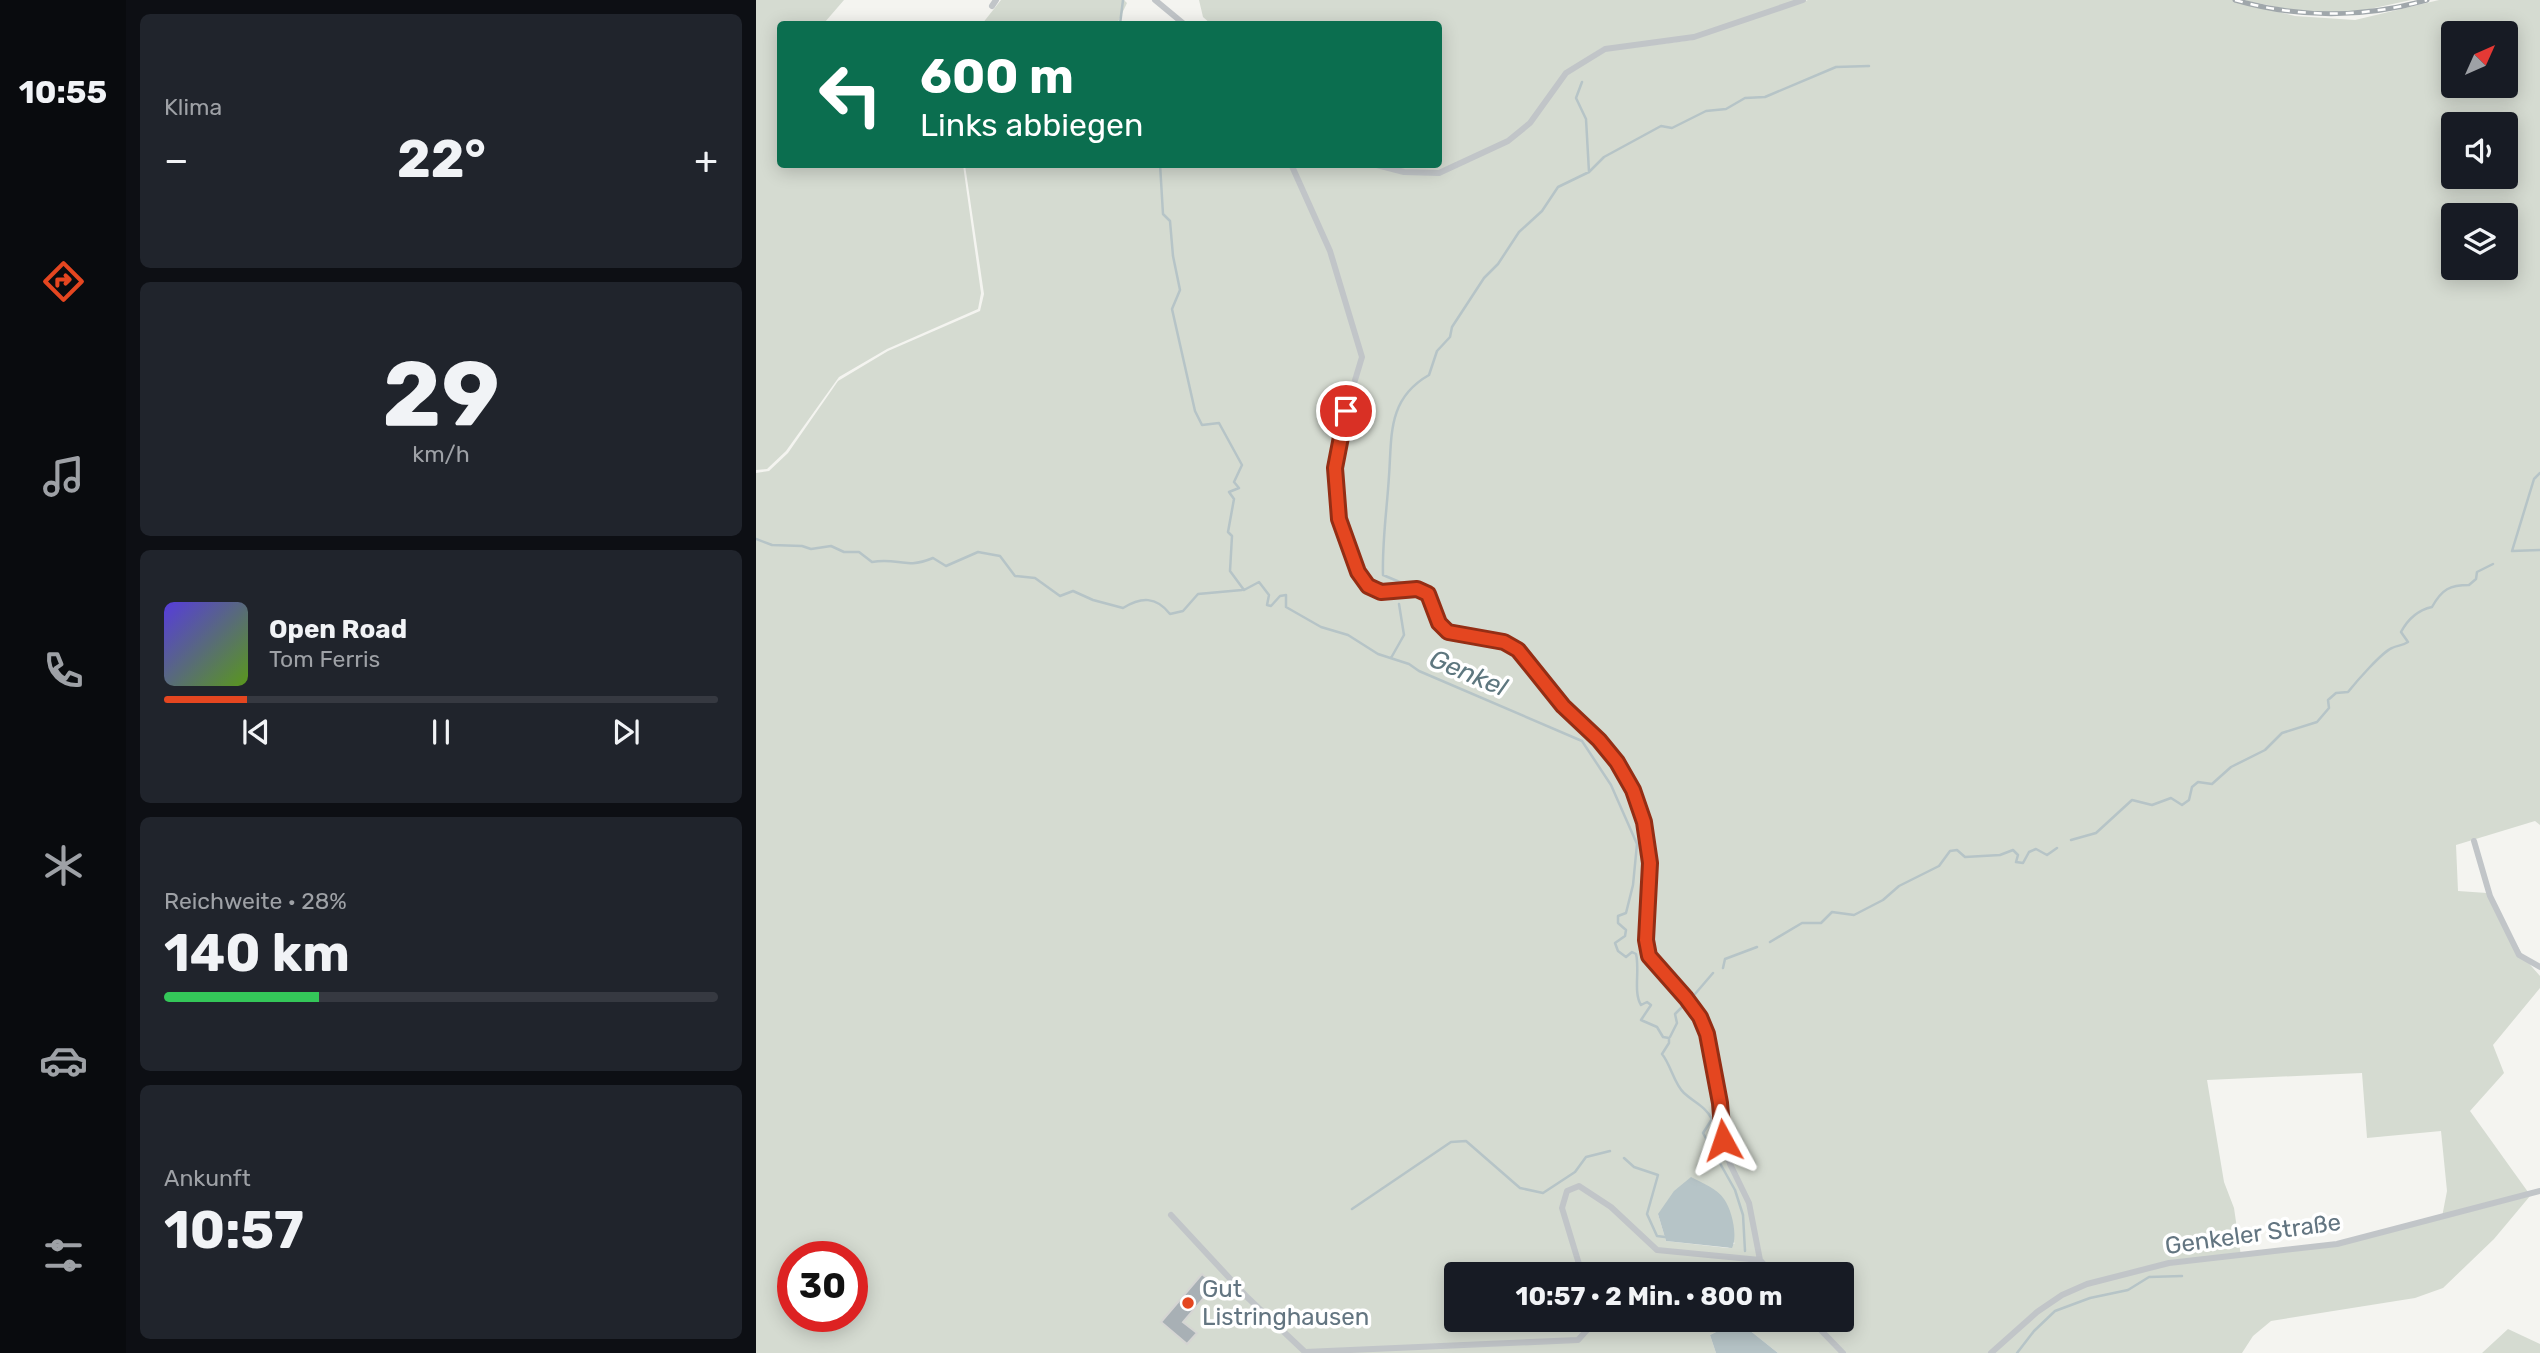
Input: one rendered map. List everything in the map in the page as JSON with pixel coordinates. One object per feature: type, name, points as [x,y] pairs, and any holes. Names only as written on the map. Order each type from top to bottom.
[{"type":"street","points":[[1155,0],[1180,21]]},
{"type":"street","points":[[1388,168],[1404,172],[1439,173],[1508,141],[1530,123],[1566,73],[1605,48],[1694,37],[1803,0]]},
{"type":"street","points":[[1293,168],[1330,251],[1362,356],[1346,411],[1335,468],[1339,519],[1358,572],[1368,586],[1381,592],[1417,589],[1428,594],[1439,623],[1448,632],[1504,642],[1518,650],[1555,696],[1617,762],[1633,790],[1648,839],[1650,878],[1646,940],[1649,956],[1686,998],[1700,1017],[1707,1034],[1720,1103],[1723,1140],[1730,1164],[1749,1203],[1760,1260],[1657,1250],[1611,1207],[1578,1186],[1567,1191],[1562,1208],[1578,1262]]},
{"type":"street","points":[[2474,841],[2490,896],[2519,955],[2540,967]]},
{"type":"street","name":"Genkeler Straße","points":[[1991,1353],[2037,1312],[2062,1295],[2087,1284],[2169,1263],[2337,1244],[2540,1191]]},
{"type":"street","points":[[1171,1215],[1247,1297],[1305,1352],[1578,1340],[1585,1332]]},
{"type":"street","points":[[1823,1332],[1843,1353]]},
{"type":"shaded area","points":[[756,0],[844,0],[826,21],[777,21],[777,168],[963,168],[981,293],[978,309],[887,349],[839,377],[786,451],[767,469],[756,470]]},
{"type":"shaded area","points":[[1001,0],[1124,0],[1127,3],[1118,21],[984,21]]},
{"type":"shaded area","points":[[1199,0],[1800,0],[1693,36],[1603,47],[1565,72],[1528,122],[1507,140],[1438,172],[1392,168],[1442,168],[1442,21],[1208,21],[1203,17]]},
{"type":"shaded area","points":[[1808,0],[2232,0],[2295,16],[2355,20],[2439,0],[2540,0],[2540,825],[2535,821],[2456,845],[2458,891],[2487,893],[2525,959],[2540,976],[2540,988],[2493,1045],[2504,1073],[2470,1111],[2528,1192],[2442,1217],[2447,1191],[2441,1131],[2367,1138],[2362,1073],[2207,1080],[2224,1182],[2234,1208],[2241,1256],[2338,1246],[2530,1196],[2494,1239],[2443,1288],[2415,1298],[2271,1321],[2253,1336],[2242,1353],[1778,1353],[1752,1332],[1854,1332],[1854,1262],[1444,1262],[1444,1332],[1716,1332],[1710,1335],[1716,1353],[756,1353],[756,473],[769,471],[788,453],[838,381],[888,351],[980,311],[984,294],[965,168],[1291,168],[1329,251],[1361,356],[1333,467],[1337,519],[1359,570],[1340,519],[1337,469],[1348,412],[1363,357],[1331,250],[1293,168],[1381,168],[1405,174],[1440,175],[1509,142],[1530,125],[1567,75],[1606,51],[1692,40]],"holes":[[[1658,1214],[1735,1243],[1728,1248],[1666,1241]]]},
{"type":"shaded area","points":[[2243,0],[2411,0],[2351,13],[2296,11]]},
{"type":"shaded area","points":[[1691,1177],[1718,1192],[1727,1204],[1734,1230],[1732,1248],[1666,1241],[1658,1214],[1674,1191]]},
{"type":"shaded area","points":[[2508,1329],[2540,1344],[2540,1353],[2482,1353]]},
{"type":"shaded area","points":[[1716,1332],[1752,1332],[1778,1353],[1716,1353],[1710,1335]]},
{"type":"building","name":"Gut Listringhausen","points":[[1202,1274],[1215,1285],[1183,1322],[1197,1333],[1187,1344],[1161,1322]]},
{"type":"waterway","name":"Genkel","points":[[1120,21],[1123,0]]},
{"type":"waterway","points":[[1402,583],[1383,575],[1392,433],[1399,407],[1405,395],[1429,375],[1437,351],[1450,337],[1452,327],[1484,278],[1498,264],[1519,232],[1542,211],[1558,187],[1589,172],[1604,157],[1661,126],[1672,128],[1706,111],[1726,109],[1745,98],[1765,97],[1836,67],[1869,66]]},
{"type":"waterway","points":[[1582,82],[1576,98],[1586,119],[1589,172]]},
{"type":"waterway","name":"Genkel","points":[[1160,168],[1163,214],[1170,221],[1180,290],[1172,309],[1195,411],[1202,425],[1219,423],[1242,465],[1234,482],[1239,488],[1229,492],[1234,499],[1228,532],[1232,536],[1230,571],[1244,590],[1259,582],[1269,595],[1267,605],[1271,606],[1280,596],[1286,595],[1286,607],[1321,627],[1348,635],[1378,654],[1409,664],[1419,671],[1582,741],[1611,785],[1637,844],[1633,885],[1626,913],[1618,916],[1618,923],[1626,930],[1625,936],[1615,943],[1618,951],[1626,957],[1632,952],[1636,954],[1639,1000],[1641,1005],[1647,1002],[1651,1005],[1641,1020],[1657,1027],[1663,1037],[1669,1038],[1662,1054],[1678,1085],[1712,1119],[1703,1133],[1735,1190],[1743,1215],[1745,1251]]},
{"type":"waterway","points":[[2540,473],[2534,479],[2512,551],[2540,550]]},
{"type":"waterway","points":[[756,539],[772,545],[811,549],[831,546],[844,552],[859,552],[872,562],[915,563],[933,558],[946,566],[978,552],[1000,556],[1015,576],[1035,578],[1060,596],[1073,591],[1123,608],[1148,600],[1159,604],[1170,614],[1183,611],[1198,594],[1242,590]]},
{"type":"waterway","points":[[2071,840],[2096,833],[2132,800],[2152,805],[2171,798],[2182,805],[2189,800],[2192,787],[2198,782],[2212,784],[2231,767],[2265,750],[2282,733],[2317,722],[2329,708],[2328,700],[2336,693],[2348,692],[2382,655],[2408,642],[2401,632],[2414,616],[2432,607],[2447,589],[2469,585],[2476,579],[2477,572],[2493,564]]},
{"type":"waterway","points":[[1391,658],[1404,635],[1399,604]]},
{"type":"waterway","points":[[1770,942],[1802,923],[1821,923],[1832,912],[1854,915],[1883,900],[1899,886],[1939,866],[1950,851],[1957,850],[1965,857],[2000,855],[2013,850],[2018,855],[2016,862],[2023,863],[2029,852],[2036,849],[2047,855],[2057,848]]},
{"type":"waterway","points":[[1723,968],[1725,959],[1757,947]]},
{"type":"waterway","points":[[1695,994],[1713,973]]},
{"type":"waterway","points":[[1670,1037],[1677,1023],[1675,1014],[1684,1005]]},
{"type":"waterway","points":[[1352,1209],[1451,1142],[1466,1141],[1520,1188],[1543,1193],[1575,1172],[1586,1157],[1610,1151]]},
{"type":"waterway","points":[[1624,1158],[1634,1167],[1658,1175],[1647,1214],[1657,1236],[1665,1237]]},
{"type":"waterway","points":[[2017,1353],[2034,1331],[2055,1311],[2090,1298],[2128,1290],[2149,1277],[2182,1276]]},
{"type":"railway","points":[[2235,0],[2283,10],[2331,14],[2379,10],[2427,0]]},
{"type":"place","name":"Gut Listringhausen","points":[[1188,1303]]},
{"type":"route","points":[[1346,411],[1335,468],[1339,519],[1358,572],[1368,586],[1381,592],[1417,589],[1428,594],[1439,623],[1448,632],[1504,642],[1518,650],[1563,706],[1599,740],[1617,762],[1633,790],[1648,839],[1649,916],[1646,940],[1649,956],[1686,998],[1700,1017],[1707,1034],[1720,1103],[1723,1140]]}]
